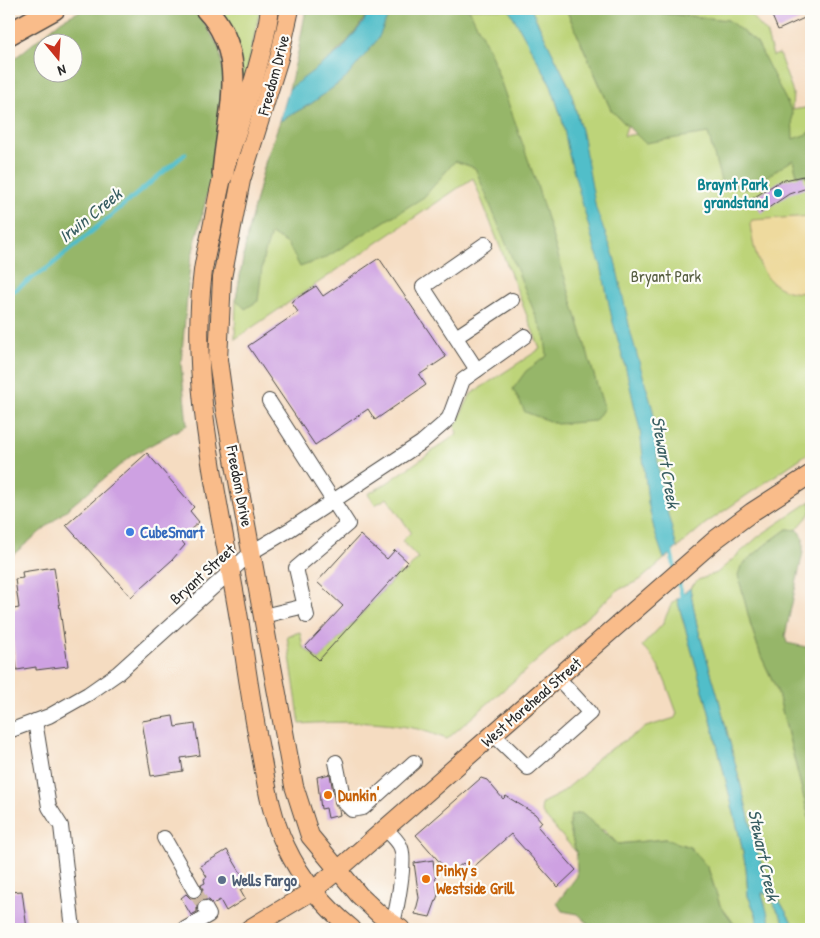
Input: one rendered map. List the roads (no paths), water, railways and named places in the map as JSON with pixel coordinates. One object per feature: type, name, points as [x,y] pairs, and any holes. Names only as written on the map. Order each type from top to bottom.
[{"type":"highway","points":[[9,33],[54,9]]},
{"type":"highway","points":[[206,9],[218,24],[228,44],[233,66],[234,89],[223,174]]},
{"type":"main road","points":[[9,33],[34,9]]},
{"type":"main road","name":"Freedom Drive","points":[[270,9],[261,54],[223,174],[203,270],[200,309],[202,405],[209,459],[231,570],[267,792],[286,848],[312,891],[352,929]]},
{"type":"main road","name":"Freedom Drive","points":[[290,9],[279,58],[241,180],[222,278],[218,360],[225,410],[294,786],[302,813],[310,836],[359,895],[379,914],[397,926]]},
{"type":"main road","name":"West Morehead Street","points":[[249,929],[312,891],[338,870],[668,583],[687,564],[752,512],[811,474]]},
{"type":"street","points":[[477,370],[423,287],[485,244]]},
{"type":"street","points":[[456,338],[512,300]]},
{"type":"street","name":"Bryant Street","points":[[9,731],[49,716],[88,694],[118,673],[252,552],[333,502],[421,443],[449,418],[462,380],[525,336]]},
{"type":"street","points":[[264,616],[306,611],[296,568],[348,524],[269,401]]},
{"type":"street","points":[[494,734],[528,768],[535,762],[590,713],[558,678]]},
{"type":"street","points":[[35,721],[50,807],[61,826],[73,929]]},
{"type":"street","points":[[336,762],[344,802],[352,810],[363,808],[414,762]]},
{"type":"street","points":[[386,829],[401,847],[402,861],[397,926]]},
{"type":"street","points":[[164,838],[194,890]]},
{"type":"street","points":[[185,929],[210,915],[205,908]]},
{"type":"water","points":[[369,9],[391,9],[378,39],[346,78],[312,103],[280,121],[289,89],[341,50],[363,23]]},
{"type":"water","points":[[509,9],[531,9],[570,88],[583,138],[596,209],[614,256],[631,334],[653,410],[662,492],[677,548],[664,559],[655,533],[648,503],[640,430],[625,365],[612,319],[601,265],[569,155],[562,119],[550,83]]},
{"type":"water","points":[[690,588],[697,625],[719,700],[757,849],[771,884],[796,929],[788,929],[770,897],[763,892],[772,929],[758,929],[756,914],[748,896],[746,868],[740,838],[708,708],[677,599]]},
{"type":"waterway","name":"Irwin Creek","points":[[9,294],[49,267],[185,154]]},
{"type":"waterway","name":"Stewart Creek","points":[[670,548],[675,569]]},
{"type":"waterway","name":"Stewart Creek","points":[[678,579],[683,601]]},
{"type":"tunnel","points":[[194,890],[205,908]]},
{"type":"place","name":"Braynt Park grandstand","points":[[778,193]]},
{"type":"place","name":"CubeSmart","points":[[130,532]]},
{"type":"place","name":"Dunkin'","points":[[328,795]]},
{"type":"place","name":"Pinky's Westside Grill","points":[[426,879]]},
{"type":"place","name":"Wells Fargo","points":[[222,880]]},
{"type":"park label","name":"Bryant Park","points":[[666,276]]}]
